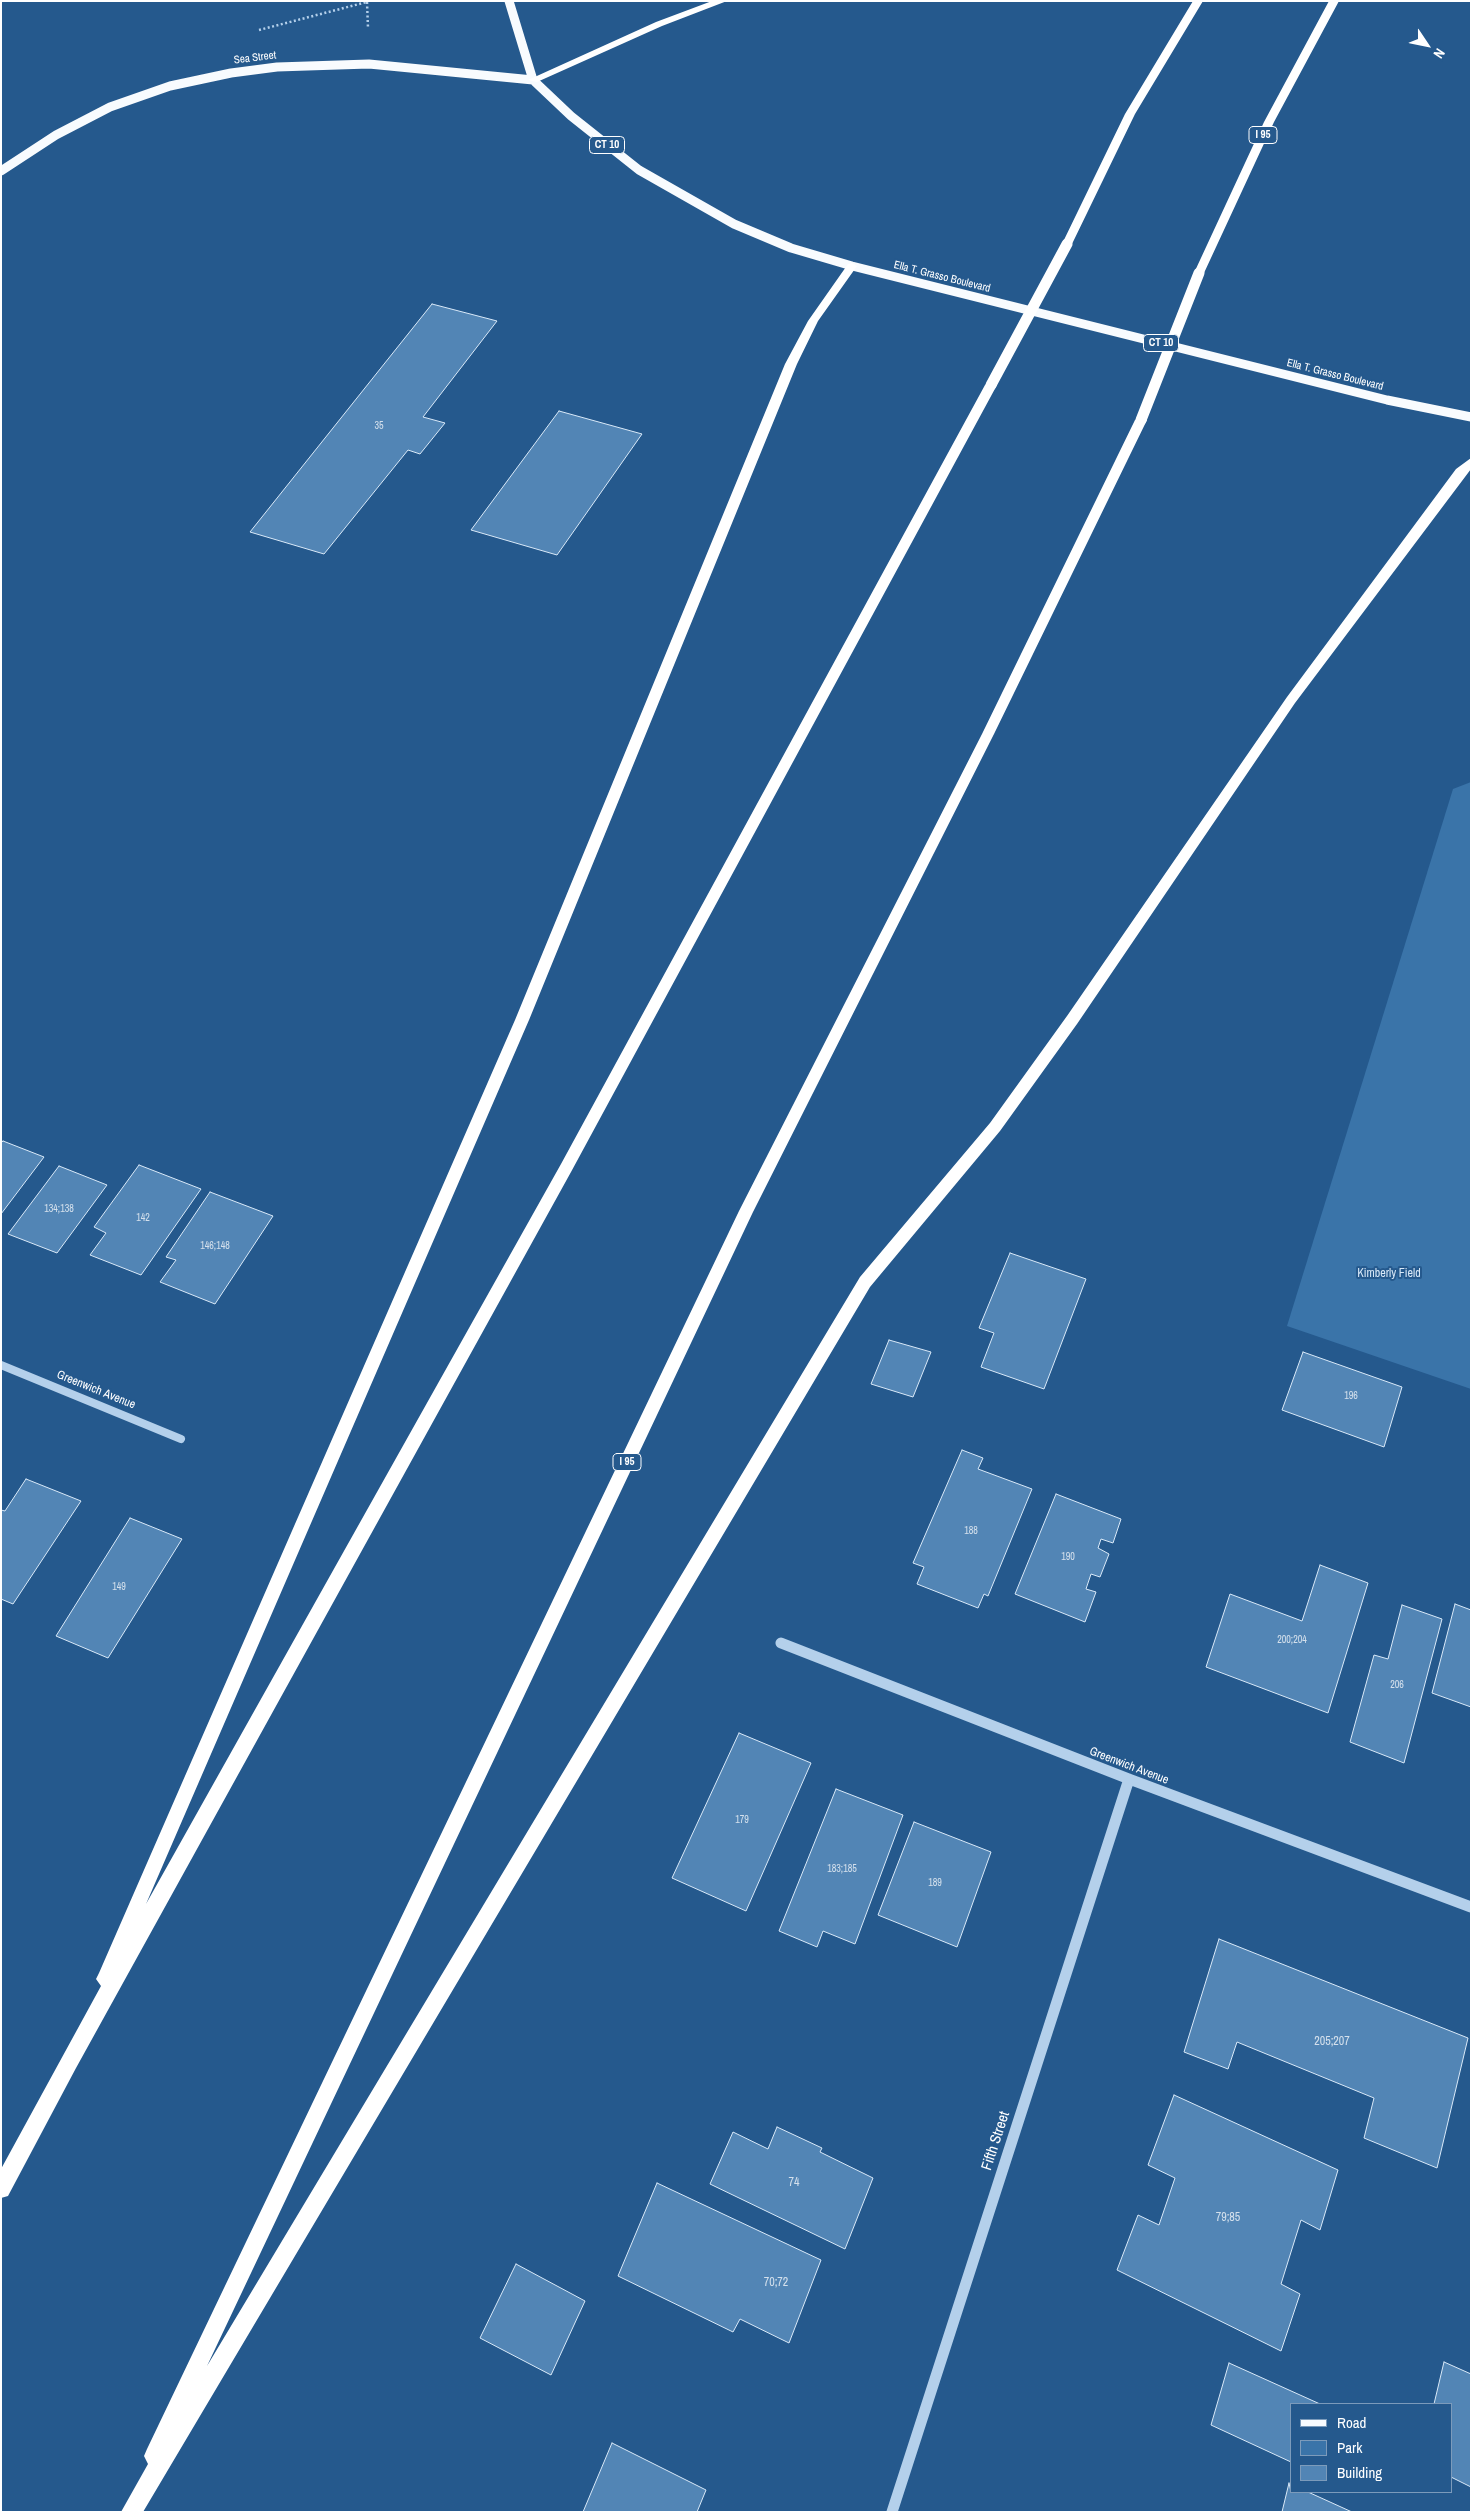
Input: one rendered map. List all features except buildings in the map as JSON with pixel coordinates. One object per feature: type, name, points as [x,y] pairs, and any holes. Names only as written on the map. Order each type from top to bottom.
[{"type":"highway","points":[[533,80],[658,24],[722,1]]},
{"type":"highway","points":[[1,2189],[69,2061],[566,1168],[1067,244],[1130,114],[1198,1]]},
{"type":"highway","name":"I 95","points":[[130,2512],[746,1211],[988,734],[1141,420],[1199,273],[1269,122],[1334,1]]},
{"type":"highway","points":[[69,2061],[522,1020],[791,364],[813,320],[852,266]]},
{"type":"highway","points":[[130,2512],[865,1282],[995,1127],[1072,1020],[1291,700],[1460,472],[1471,462]]},
{"type":"main road","points":[[509,1],[533,80]]},
{"type":"main road","name":"Sea Street","points":[[1,171],[56,136],[110,107],[170,86],[231,73],[277,67],[369,64],[533,80]]},
{"type":"main road","name":"Ella T. Grasso Boulevard","points":[[533,80],[639,170],[734,224],[791,248],[852,266],[1377,397],[1471,417]]},
{"type":"street","name":"Greenwich Avenue","points":[[1,1365],[181,1439]]},
{"type":"street","name":"Greenwich Avenue","points":[[781,1643],[1129,1779],[1471,1908]]},
{"type":"street","name":"Fifth Street","points":[[892,2512],[1129,1779]]},
{"type":"path","points":[[367,2],[368,31]]},
{"type":"green space","name":"Kimberly Field","points":[[1471,782],[1471,1389],[1287,1326],[1453,789]]}]
